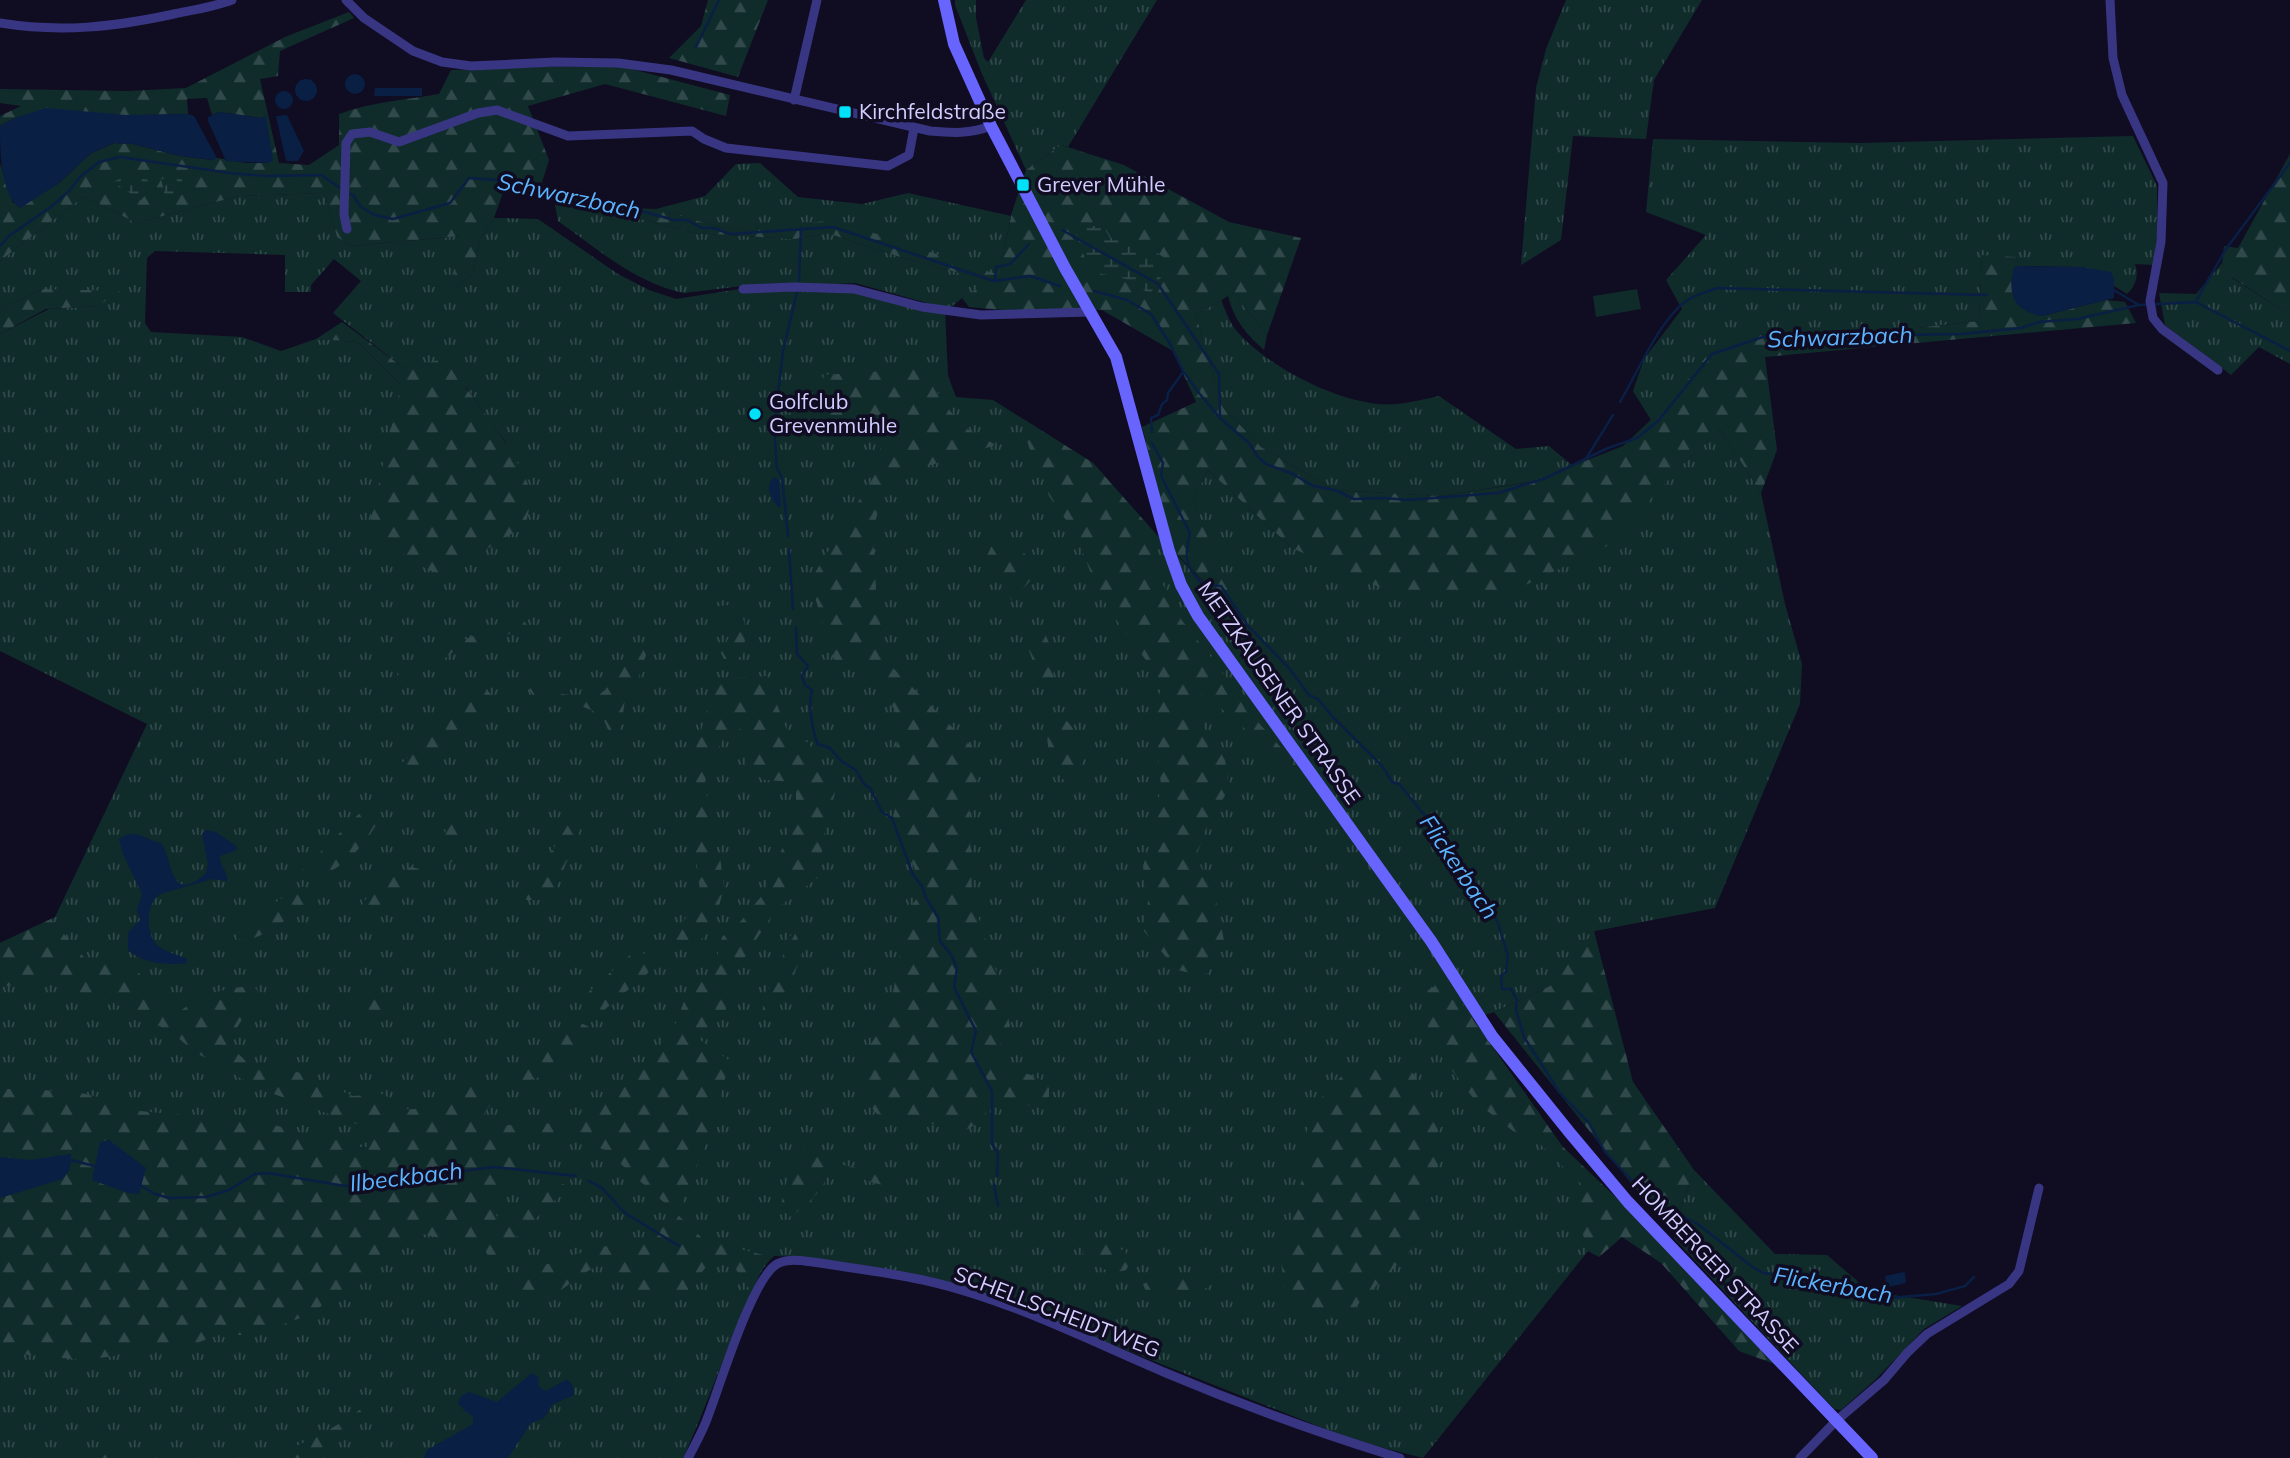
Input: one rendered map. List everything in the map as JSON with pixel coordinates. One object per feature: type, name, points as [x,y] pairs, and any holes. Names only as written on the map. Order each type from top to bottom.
[{"type":"main road","name":"METZKAUSENER STRASSE","points":[[944,0],[954,44],[991,126],[1065,268],[1116,358],[1169,551],[1181,585],[1198,616],[1431,941],[1492,1036],[1570,1133]]},
{"type":"main road","name":"HOMBERGER STRASSE","points":[[1570,1133],[1628,1202],[1872,1458]]},
{"type":"street","points":[[0,23],[68,30],[100,27],[232,0]]},
{"type":"street","points":[[346,0],[364,18],[412,51],[442,62],[471,66],[555,62],[618,63],[684,73],[915,128],[960,133],[991,126]]},
{"type":"street","points":[[794,100],[817,0]]},
{"type":"street","points":[[2110,0],[2113,58],[2122,95],[2163,183],[2161,242],[2150,305],[2155,323],[2218,370]]},
{"type":"street","points":[[347,229],[344,178],[346,142],[352,134],[370,132],[399,142],[478,113],[497,110],[562,135],[692,131],[726,148],[888,166],[909,155],[915,128]]},
{"type":"street","points":[[743,289],[854,289],[922,307],[981,315],[1091,312]]},
{"type":"street","points":[[1800,1458],[1884,1380],[1906,1353],[1927,1334],[2009,1284],[2019,1271],[2039,1188]]},
{"type":"street","name":"SCHELLSCHEIDTWEG","points":[[688,1458],[705,1423],[724,1370],[762,1281],[775,1265],[796,1261],[925,1280],[1005,1305],[1169,1374],[1352,1443],[1400,1458]]},
{"type":"green space","points":[[708,0],[768,0],[738,77],[669,58],[701,26]]},
{"type":"green space","points":[[955,0],[976,0],[976,18],[984,58],[988,62],[1026,0],[1157,0],[1068,147],[1061,145],[1026,170],[982,74]]},
{"type":"green space","points":[[1566,0],[1702,0],[1654,80],[1646,139],[1573,136],[1561,240],[1521,265],[1536,88],[1546,49]]},
{"type":"green space","points":[[349,12],[354,18],[280,51],[278,76],[260,79],[279,163],[309,165],[339,145],[339,114],[376,104],[439,94],[451,70],[624,67],[730,95],[726,116],[605,84],[528,106],[549,160],[539,192],[506,184],[494,218],[480,239],[473,273],[452,293],[461,236],[351,246],[337,237],[324,193],[239,196],[136,223],[84,196],[0,261],[0,163],[13,203],[58,184],[90,154],[114,143],[133,144],[180,156],[269,163],[261,118],[219,112],[212,115],[207,98],[187,99],[188,114],[15,118],[0,126],[0,116],[21,106],[0,103],[0,89],[127,91],[186,88],[285,37]]},
{"type":"green space","points":[[2133,136],[2157,186],[2157,238],[2153,265],[2135,264],[2136,280],[2127,294],[2114,286],[2114,279],[2081,267],[2019,266],[2016,257],[1982,256],[1979,321],[1898,330],[1754,335],[1651,420],[1633,391],[1644,359],[1682,309],[1666,280],[1706,235],[1646,212],[1653,139],[1860,143]]},
{"type":"green space","points":[[1061,145],[1124,165],[1229,222],[1301,238],[1267,335],[1233,293],[1196,315],[1222,406],[1261,447],[1334,490],[1440,496],[1532,482],[1623,446],[1670,402],[1709,353],[1754,335],[1898,330],[1979,321],[1982,255],[2016,257],[2019,266],[2014,267],[2042,316],[2106,300],[2125,302],[2136,323],[1765,357],[1777,450],[1761,493],[1720,429],[1685,462],[1607,546],[1505,595],[1395,594],[1292,548],[1208,470],[1193,500],[1240,619],[1174,551],[1142,427],[1196,402],[1173,351],[1102,310],[1055,309],[1028,312],[969,307],[962,298],[989,281],[900,257],[827,233],[795,239],[693,233],[553,195],[546,185],[627,208],[656,209],[734,231],[835,220],[999,275],[1012,212],[1026,170]]},
{"type":"green space","points":[[2290,154],[2290,315],[2230,276],[2222,263],[2224,246],[2238,248]]},
{"type":"green space","points":[[760,163],[798,197],[862,204],[908,193],[1011,216],[999,276],[835,221],[734,231],[656,209],[705,196],[736,164]]},
{"type":"green space","points":[[137,171],[154,186],[141,200],[113,182]]},
{"type":"green space","points":[[161,179],[182,179],[183,191],[165,196]]},
{"type":"green space","points":[[324,193],[337,237],[351,246],[462,236],[453,292],[473,273],[480,239],[494,218],[538,219],[618,274],[649,290],[676,299],[759,286],[817,283],[760,284],[684,293],[667,288],[618,264],[558,221],[553,195],[693,233],[795,239],[827,233],[900,257],[990,281],[949,309],[855,283],[836,284],[945,310],[948,376],[956,397],[993,400],[1093,463],[1155,533],[1238,617],[1193,500],[1208,470],[1292,548],[1685,462],[1720,429],[1761,493],[1785,604],[1802,664],[1800,704],[1715,908],[1595,931],[1550,986],[1473,1019],[1562,1146],[1627,1214],[1588,1251],[1423,1458],[1353,1440],[977,1291],[801,1257],[774,1256],[752,1289],[683,1458],[0,1458],[0,943],[55,917],[147,724],[0,651],[0,334],[49,309],[98,306],[43,289],[0,309],[0,261],[84,196],[136,223],[239,196]],"holes":[[[155,251],[285,255],[285,292],[311,292],[311,285],[334,259],[361,281],[333,313],[404,368],[466,387],[504,440],[531,496],[401,385],[358,342],[316,339],[281,351],[242,337],[151,332],[145,323],[147,258]]]},
{"type":"green space","points":[[1094,226],[1105,229],[1110,238],[1146,245],[1166,259],[1162,276],[1149,295],[1132,282],[1101,274],[1086,266],[1074,228]]},
{"type":"green space","points":[[2222,263],[2232,278],[2290,315],[2290,364],[2259,347],[2231,375],[2165,325],[2159,293],[2196,294]]},
{"type":"green space","points":[[43,289],[120,291],[98,306],[46,309],[0,334],[0,309]]},
{"type":"green space","points":[[1637,289],[1641,309],[1596,317],[1593,296]]},
{"type":"green space","points":[[1233,293],[1267,335],[1264,350],[1237,319],[1228,296]]},
{"type":"green space","points":[[1221,300],[1233,326],[1249,343],[1287,371],[1309,383],[1355,400],[1376,404],[1401,403],[1439,396],[1516,449],[1549,446],[1573,466],[1535,481],[1440,496],[1334,490],[1261,447],[1222,406],[1196,315]]},
{"type":"green space","points":[[342,322],[404,368],[443,359],[495,427],[520,467],[531,498],[526,525],[443,576],[423,567],[368,531],[401,385],[358,342],[316,339]]},
{"type":"green space","points":[[930,368],[939,397],[962,426],[996,445],[905,473],[881,497],[873,533],[877,610],[891,666],[979,754],[979,775],[969,801],[972,899],[1002,988],[1010,1026],[990,1063],[1031,1075],[1049,1084],[1049,1097],[1023,1108],[1004,1100],[987,1099],[985,1119],[966,1130],[877,1114],[861,1095],[862,1057],[881,1029],[892,998],[908,909],[924,891],[893,816],[904,779],[895,756],[900,719],[866,662],[836,666],[810,581],[875,474],[881,446],[863,423],[806,449],[824,375]]},
{"type":"green space","points":[[1020,417],[1093,463],[1155,533],[1156,571],[1180,618],[1248,711],[1307,777],[1318,800],[1240,724],[1206,697],[1187,686],[1200,722],[1225,759],[1229,789],[1208,823],[1196,857],[1215,895],[1224,941],[1205,976],[1177,970],[1144,931],[1148,901],[1143,866],[1153,834],[1161,785],[1154,721],[1162,682],[1096,587],[1076,534],[1049,496]]},
{"type":"green space","points":[[1012,542],[1027,558],[1031,580],[1012,601],[1005,591],[1003,578],[990,567],[986,558],[991,547]]},
{"type":"green space","points":[[727,605],[740,612],[745,625],[743,655],[736,659],[724,659],[721,653],[733,629],[733,619],[722,612],[712,610],[714,607]]},
{"type":"green space","points":[[512,619],[523,620],[528,626],[528,633],[514,632],[477,647],[456,649],[429,668],[413,674],[397,675],[397,669]]},
{"type":"green space","points":[[1039,625],[1052,656],[1053,690],[1048,694],[1042,686],[1024,637],[1027,627]]},
{"type":"green space","points":[[642,647],[646,655],[639,676],[625,699],[622,721],[612,740],[601,716],[592,710],[560,702],[536,700],[529,690],[534,684],[551,692],[594,699],[605,690],[636,650]]},
{"type":"green space","points":[[766,676],[788,733],[809,743],[835,793],[823,838],[820,876],[776,909],[736,971],[726,1009],[697,1038],[730,1061],[708,1139],[677,1214],[605,1150],[576,1139],[515,1136],[525,1155],[522,1165],[504,1183],[493,1206],[497,1217],[514,1214],[548,1189],[563,1184],[569,1187],[493,1259],[481,1247],[422,1234],[405,1236],[386,1248],[357,1278],[311,1314],[254,1335],[217,1335],[177,1351],[155,1345],[137,1344],[114,1356],[84,1360],[20,1354],[0,1344],[0,1198],[62,1179],[60,1155],[30,1160],[0,1157],[0,1089],[81,1093],[115,1101],[140,1111],[261,1121],[318,1138],[332,1138],[354,1147],[368,1147],[369,1139],[362,1126],[260,1089],[193,1051],[173,1033],[108,1000],[90,999],[61,978],[0,987],[0,943],[51,919],[88,962],[124,963],[135,969],[165,1005],[179,1012],[215,993],[255,987],[258,992],[231,1038],[234,1050],[246,1061],[295,1071],[353,1096],[384,1094],[400,1107],[415,1109],[486,1080],[494,1086],[496,1098],[485,1114],[486,1126],[560,1123],[591,1113],[617,1088],[637,1077],[676,1023],[686,996],[714,968],[722,937],[741,921],[764,893],[796,815],[796,782],[765,780],[747,771],[745,754],[750,735],[731,724],[706,772],[705,789],[712,815],[713,849],[720,857],[724,888],[715,920],[700,941],[686,949],[675,947],[671,941],[700,891],[688,793],[693,758],[715,683],[734,678]],"holes":[[[109,1140],[145,1168],[139,1194],[128,1193],[92,1180],[100,1143]]]},
{"type":"green space","points":[[487,690],[497,701],[491,717],[428,763],[403,772],[400,765],[410,755]]},
{"type":"green space","points":[[1058,715],[1072,727],[1082,752],[1080,765],[1070,784],[1053,766],[1049,751],[1047,726]]},
{"type":"green space","points":[[370,803],[377,807],[381,817],[368,837],[346,861],[317,877],[302,870]]},
{"type":"green space","points":[[456,813],[466,826],[466,840],[455,859],[449,864],[441,864],[443,837]]},
{"type":"green space","points":[[573,817],[582,819],[579,833],[556,887],[542,900],[526,900],[527,891]]},
{"type":"green space","points":[[411,867],[420,869],[421,880],[404,897],[391,907],[368,916],[359,909],[384,879]]},
{"type":"green space","points":[[304,886],[314,898],[314,908],[257,937],[236,939],[247,923]]},
{"type":"green space","points":[[1594,931],[1633,1082],[1694,1170],[1674,1227],[1660,1219],[1494,1012],[1550,986]]},
{"type":"green space","points":[[795,933],[803,951],[788,991],[778,1008],[774,1022],[762,1019],[764,995],[777,977],[788,937]]},
{"type":"green space","points":[[641,945],[649,972],[603,1011],[583,997]]},
{"type":"green space","points":[[1441,974],[1562,1146],[1668,1247],[1777,1365],[1739,1351],[1661,1263],[1622,1237],[1599,1257],[1588,1251],[1577,1215],[1582,1185],[1538,1142],[1513,1131],[1477,1103],[1431,1043],[1422,993],[1434,987]]},
{"type":"green space","points":[[346,994],[403,1003],[403,1015],[362,1015],[341,1004]]},
{"type":"green space","points":[[569,1017],[589,1027],[580,1048],[553,1072],[518,1081],[510,1071],[548,1047],[560,1036]]},
{"type":"green space","points":[[1389,1060],[1414,1074],[1438,1121],[1438,1171],[1410,1252],[1353,1309],[1317,1319],[1286,1300],[1281,1262],[1304,1171],[1307,1130],[1322,1097],[1350,1067]]},
{"type":"green space","points":[[813,1146],[820,1150],[824,1157],[827,1175],[819,1192],[790,1217],[781,1209],[783,1192],[797,1152]]},
{"type":"green space","points":[[843,1165],[890,1174],[905,1190],[858,1178],[843,1171]]},
{"type":"green space","points":[[1694,1170],[1775,1254],[1827,1255],[1869,1291],[1962,1306],[1924,1329],[1875,1380],[1841,1410],[1834,1409],[1674,1238],[1674,1228]]},
{"type":"green space","points":[[677,1214],[703,1239],[767,1256],[752,1293],[733,1265],[715,1261],[705,1268],[689,1289],[670,1296],[634,1297],[622,1276],[603,1264],[549,1298],[525,1292],[499,1296],[500,1286],[518,1274],[598,1247],[635,1243],[658,1231]]},
{"type":"green space","points":[[1099,1240],[1125,1251],[1130,1263],[1126,1270],[1108,1271],[1083,1254],[1085,1242]]},
{"type":"green space","points":[[1210,1273],[1212,1284],[1189,1295],[1154,1293],[1146,1291],[1143,1284],[1159,1277]]},
{"type":"green space","points":[[366,1405],[368,1410],[349,1428],[307,1458],[268,1458],[319,1435]]},
{"type":"green space","points":[[115,1444],[121,1458],[68,1458]]},
{"type":"water","points":[[355,74],[362,77],[365,84],[362,91],[355,94],[348,91],[345,84],[348,77]]},
{"type":"water","points":[[302,79],[310,79],[317,86],[317,94],[310,101],[302,101],[295,94],[295,86]]},
{"type":"water","points":[[375,88],[422,88],[422,96],[374,96]]},
{"type":"water","points":[[284,91],[290,94],[293,100],[290,106],[284,109],[278,106],[275,100],[278,94]]},
{"type":"water","points":[[46,108],[126,115],[188,114],[194,116],[217,158],[213,160],[180,156],[133,144],[114,143],[90,154],[58,184],[20,208],[8,193],[5,182],[0,126]]},
{"type":"water","points":[[219,112],[261,118],[266,116],[273,160],[269,163],[226,161],[208,121],[208,117]]},
{"type":"water","points":[[287,115],[304,151],[298,161],[287,161],[285,157],[276,116]]},
{"type":"water","points":[[2014,267],[2081,267],[2111,272],[2114,279],[2114,298],[2042,316],[2032,314],[2019,305],[2012,293]]},
{"type":"water","points":[[774,477],[779,480],[781,507],[778,507],[770,492],[769,485]]},
{"type":"water","points":[[206,830],[216,832],[236,846],[237,850],[220,856],[227,881],[212,879],[160,894],[151,905],[149,913],[149,929],[155,943],[164,950],[187,959],[187,963],[172,964],[140,958],[128,950],[128,933],[140,920],[137,910],[142,894],[119,839],[135,834],[161,843],[174,876],[185,885],[206,873],[208,864],[202,834]]},
{"type":"water","points":[[109,1140],[146,1168],[139,1194],[128,1193],[92,1180],[100,1142]]},
{"type":"water","points":[[71,1154],[70,1169],[62,1179],[0,1198],[0,1157],[30,1160]]},
{"type":"water","points":[[1903,1272],[1906,1283],[1886,1286],[1885,1276]]},
{"type":"water","points":[[532,1373],[538,1377],[539,1387],[546,1391],[567,1379],[573,1386],[574,1395],[553,1404],[544,1418],[531,1423],[508,1458],[424,1458],[427,1450],[473,1424],[473,1416],[458,1403],[461,1396],[469,1392],[497,1402]]},
{"type":"waterway","points":[[696,47],[719,0]]},
{"type":"waterway","name":"Schwarzbach","points":[[0,246],[9,236],[52,206],[99,162],[120,157],[230,173],[266,176],[321,175],[342,189]]},
{"type":"waterway","points":[[2196,301],[2226,249],[2290,163]]},
{"type":"waterway","name":"Schwarzbach","points":[[348,193],[353,195],[361,207],[375,215],[393,219],[450,203],[469,178],[496,180],[505,177],[674,220],[687,220],[702,228],[713,228],[731,234],[833,227],[994,281],[1030,276],[1060,286]]},
{"type":"waterway","points":[[799,281],[801,228]]},
{"type":"waterway","points":[[1062,230],[1158,284],[1219,374],[1220,418]]},
{"type":"waterway","points":[[995,280],[996,267],[1010,264],[1029,244]]},
{"type":"waterway","points":[[1620,402],[1666,321],[1686,301],[1717,288],[1986,295]]},
{"type":"waterway","points":[[2112,289],[2139,305]]},
{"type":"waterway","name":"Schwarzbach","points":[[1094,291],[1127,300],[1151,314],[1183,371],[1199,393],[1266,464],[1293,474],[1313,486],[1335,490],[1354,499],[1407,500],[1498,493],[1546,478],[1608,448],[1637,438],[1659,420],[1712,354],[1763,337],[1962,334],[2077,319],[2139,305],[2196,302],[2290,351]]},
{"type":"waterway","points":[[788,536],[774,429],[783,351],[797,292]]},
{"type":"waterway","name":"Flickerbach","points":[[1152,432],[1151,418],[1158,415],[1168,393],[1183,372]]},
{"type":"waterway","points":[[1587,457],[1613,415]]},
{"type":"waterway","name":"Flickerbach","points":[[1152,443],[1163,463],[1161,476],[1190,533],[1187,549],[1189,567],[1203,585],[1221,586],[1248,626],[1289,668],[1309,695],[1318,699],[1383,767],[1392,782],[1399,784],[1454,851],[1498,923],[1508,956],[1506,972],[1501,976],[1502,989],[1511,989],[1517,1000],[1516,1010],[1524,1037],[1560,1093],[1589,1123],[1605,1152],[1657,1207],[1681,1215],[1699,1225],[1763,1273],[1816,1281],[1868,1296],[1889,1298],[1936,1294],[1965,1286],[1974,1277]]},
{"type":"waterway","points":[[789,550],[793,609]]},
{"type":"waterway","points":[[796,628],[797,654],[808,666],[802,676],[805,685],[812,690],[811,717],[818,744],[830,748],[841,761],[856,770],[864,784],[870,788],[882,812],[892,818],[913,875],[922,886],[938,917],[940,941],[952,956],[957,969],[954,987],[976,1031],[971,1052],[992,1091],[992,1144],[998,1153],[997,1176]]},
{"type":"waterway","name":"Ilbeckbach","points":[[71,1160],[98,1167]]},
{"type":"waterway","name":"Ilbeckbach","points":[[140,1185],[169,1198],[206,1197],[229,1190],[255,1174],[268,1173],[345,1186],[494,1167],[576,1176]]},
{"type":"waterway","name":"Ilbeckbach","points":[[589,1181],[602,1188],[625,1213],[679,1246]]},
{"type":"waterway","points":[[994,1184],[998,1206]]},
{"type":"place","name":"Kirchfeldstraße","points":[[845,112]]},
{"type":"place","name":"Grever Mühle","points":[[1023,185]]},
{"type":"place","name":"Golfclub Grevenmühle","points":[[755,414]]}]
